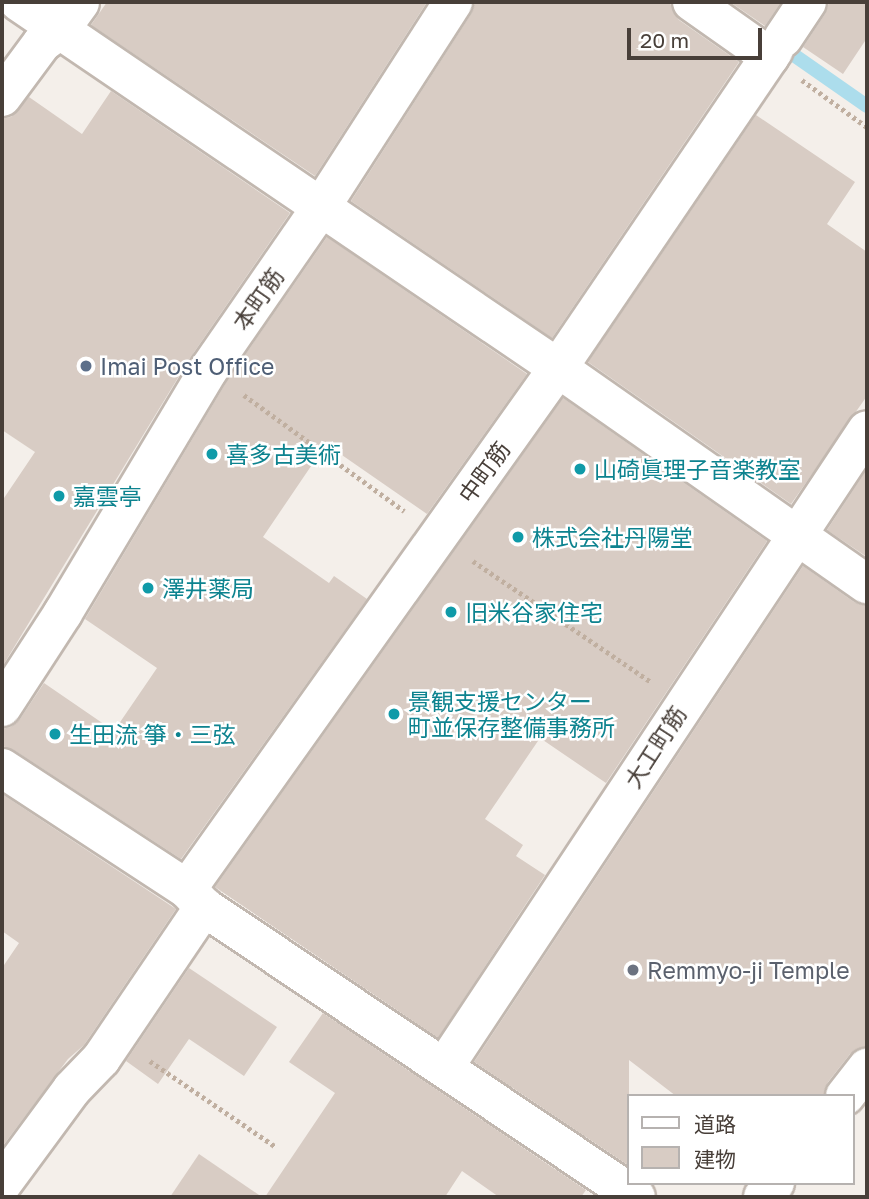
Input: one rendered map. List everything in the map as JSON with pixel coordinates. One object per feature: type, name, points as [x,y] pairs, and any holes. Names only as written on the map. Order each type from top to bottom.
[{"type":"street","points":[[19,2],[70,16],[321,208],[558,368],[867,584]]},
{"type":"street","name":"本町筋","points":[[2,707],[63,612],[209,369],[321,208],[453,2]]},
{"type":"street","points":[[692,2],[776,48]]},
{"type":"street","name":"中町筋","points":[[2,1184],[72,1088],[101,1059],[196,898],[438,536],[558,368],[807,2]]},
{"type":"street","points":[[2,97],[42,43],[70,16]]},
{"type":"street","name":"大工町筋","points":[[445,1066],[867,429]]},
{"type":"street","points":[[2,768],[636,1197]]},
{"type":"street","points":[[847,1094],[867,1068]]},
{"type":"path","points":[[776,48],[867,127]]},
{"type":"path","points":[[209,369],[438,536],[684,704]]},
{"type":"path","points":[[115,1038],[276,1147]]},
{"type":"building","points":[[107,2],[427,2],[315,176],[91,25]]},
{"type":"building","points":[[475,2],[670,2],[679,20],[739,62],[552,338],[351,201],[471,14]]},
{"type":"building","points":[[730,2],[781,2],[765,26]]},
{"type":"building","points":[[829,2],[867,2],[867,38],[843,74],[803,47],[825,14]]},
{"type":"building","points":[[111,91],[290,213],[190,358],[2,667],[2,501],[35,452],[2,430],[2,118],[11,117],[29,97],[82,134]]},
{"type":"building","points":[[756,115],[855,182],[827,224],[867,252],[867,396],[791,504],[588,362]]},
{"type":"building","points":[[327,237],[527,374],[427,514],[326,444],[263,537],[329,583],[334,576],[367,599],[181,859],[14,750],[2,746],[2,729],[11,727],[20,719],[44,683],[114,731],[157,668],[85,619],[227,381]]},
{"type":"building","points":[[563,398],[767,541],[606,783],[540,738],[485,819],[523,845],[516,856],[545,875],[438,1038],[215,887]]},
{"type":"building","points":[[867,469],[867,557],[827,530]]},
{"type":"building","points":[[803,566],[854,602],[867,606],[867,1047],[850,1054],[828,1082],[825,1094],[673,1094],[629,1060],[628,1165],[474,1062]]},
{"type":"building","points":[[2,794],[176,909],[84,1045],[68,1059],[2,1147],[2,968],[19,943],[2,931]]},
{"type":"building","points":[[189,968],[277,1027],[244,1076],[189,1039],[158,1084],[126,1061]]},
{"type":"building","points":[[323,1013],[586,1190],[581,1197],[499,1197],[462,1171],[445,1197],[265,1197],[335,1093],[289,1062]]},
{"type":"building","points":[[199,1154],[262,1197],[170,1197]]},
{"type":"waterway","points":[[778,44],[867,106]]},
{"type":"place","name":"Imai Post Office","points":[[86,366]]},
{"type":"place","name":"喜多古美術","points":[[212,454]]},
{"type":"place","name":"山碕眞理子音楽教室","points":[[580,469]]},
{"type":"place","name":"嘉雲亭","points":[[59,496]]},
{"type":"place","name":"株式会社丹陽堂","points":[[518,537]]},
{"type":"place","name":"澤井薬局","points":[[148,588]]},
{"type":"place","name":"旧米谷家住宅","points":[[451,612]]},
{"type":"place","name":"景観支援センター 町並保存整備事務所","points":[[394,714]]},
{"type":"place","name":"生田流 箏・三弦","points":[[55,734]]},
{"type":"place","name":"Remmyo-ji Temple","points":[[633,970]]}]
